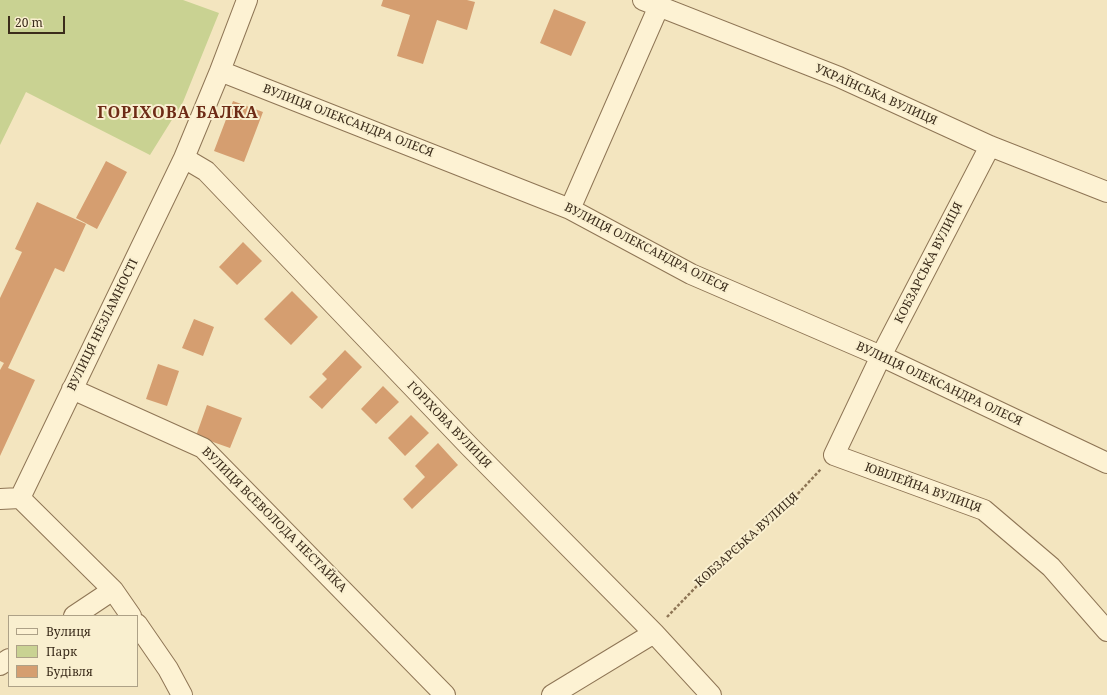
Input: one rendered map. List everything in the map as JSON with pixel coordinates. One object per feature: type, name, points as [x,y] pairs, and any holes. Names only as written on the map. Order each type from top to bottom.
[{"type":"street","name":"ВУЛИЦЯ НЕЗЛАМНОСТІ","points":[[20,498],[184,158],[220,71],[247,0]]},
{"type":"street","name":"УКРАЇНСЬКА ВУЛИЦЯ","points":[[651,3],[839,77],[990,146],[1107,192]]},
{"type":"street","points":[[570,209],[651,3]]},
{"type":"street","name":"ВУЛИЦЯ ОЛЕКСАНДРА ОЛЕСЯ","points":[[220,71],[570,209],[691,274],[881,356],[1107,463]]},
{"type":"street","name":"КОБЗАРСЬКА ВУЛИЦЯ","points":[[834,455],[881,356],[990,146]]},
{"type":"street","name":"ГОРІХОВА ВУЛИЦЯ","points":[[184,158],[206,171],[470,447],[654,634],[711,695]]},
{"type":"street","name":"ВУЛИЦЯ ВСЕВОЛОДА НЕСТАЙКА","points":[[72,389],[203,448],[445,695]]},
{"type":"street","name":"ЮВІЛЕЙНА ВУЛИЦЯ","points":[[834,455],[984,510],[1051,567],[1107,631]]},
{"type":"street","points":[[0,499],[20,498],[113,590],[130,615]]},
{"type":"street","points":[[76,615],[113,590]]},
{"type":"street","points":[[138,625],[168,668],[182,695]]},
{"type":"street","points":[[552,695],[654,634]]},
{"type":"path","name":"КОБЗАРСЬКА ВУЛИЦЯ","points":[[654,634],[665,619],[723,559],[780,513],[834,455]]},
{"type":"green space","points":[[0,0],[183,0],[219,13],[183,102],[150,155],[26,92],[0,145]]},
{"type":"building","points":[[383,0],[467,0],[475,2],[467,30],[437,20],[423,64],[397,56],[410,15],[381,6]]},
{"type":"building","points":[[554,9],[586,22],[571,56],[540,43]]},
{"type":"building","points":[[233,101],[263,112],[244,162],[214,151]]},
{"type":"building","points":[[106,161],[127,172],[97,229],[76,218]]},
{"type":"building","points":[[37,202],[86,224],[64,272],[55,268],[8,368],[35,380],[0,456],[0,370],[4,363],[0,361],[0,298],[22,252],[15,249]]},
{"type":"building","points":[[243,242],[262,261],[237,285],[219,267]]},
{"type":"building","points":[[292,291],[318,317],[291,345],[264,319]]},
{"type":"building","points":[[194,319],[214,327],[203,356],[182,348]]},
{"type":"building","points":[[345,350],[362,367],[322,409],[309,397],[327,379],[322,374]]},
{"type":"building","points":[[158,364],[179,371],[167,406],[146,399]]},
{"type":"building","points":[[383,386],[399,402],[376,424],[361,409]]},
{"type":"building","points":[[207,405],[242,418],[230,448],[196,436]]},
{"type":"building","points":[[411,415],[429,433],[405,456],[388,438]]},
{"type":"building","points":[[438,443],[458,465],[412,509],[403,499],[425,477],[415,466]]},
{"type":"district","name":"ГОРІХОВА БАЛКА","points":[[178,113]]}]
